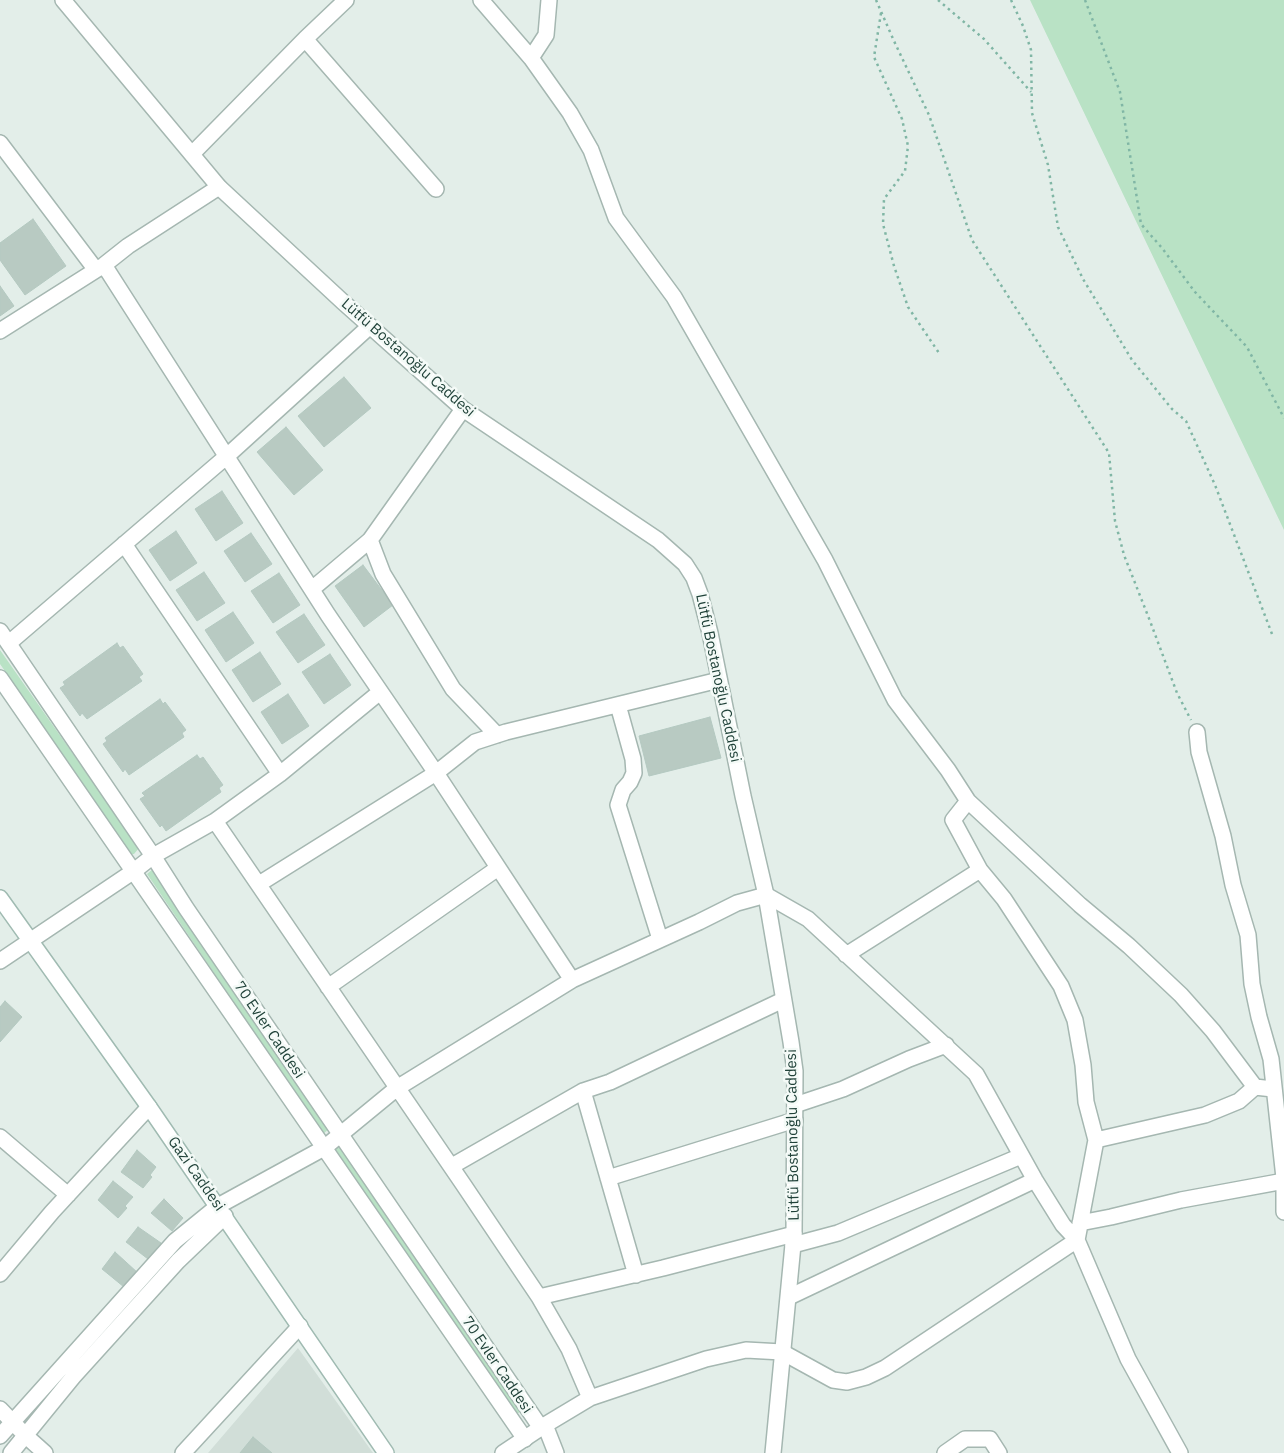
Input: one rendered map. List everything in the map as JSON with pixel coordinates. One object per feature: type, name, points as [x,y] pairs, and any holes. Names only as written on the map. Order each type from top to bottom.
[{"type":"street","name":"Lütfü Bostanoğlu Caddesi","points":[[63,0],[219,187],[370,326],[463,409],[644,530],[674,553],[694,578],[700,594],[766,895],[794,1061],[793,1240],[789,1296],[772,1453]]},
{"type":"street","points":[[192,154],[346,0]]},
{"type":"street","points":[[481,0],[531,58],[570,113],[591,150],[616,218],[674,297],[825,560],[895,700],[948,770],[968,801],[1080,905],[1130,946],[1181,995],[1213,1031],[1255,1087],[1273,1089]]},
{"type":"street","points":[[531,58],[546,36],[549,0]]},
{"type":"street","points":[[305,39],[436,189]]},
{"type":"street","points":[[2,151],[100,267],[227,456],[328,615],[436,772],[572,980]]},
{"type":"street","points":[[0,331],[219,187]]},
{"type":"street","points":[[4,637],[124,544],[227,456],[370,326]]},
{"type":"street","points":[[312,589],[370,540],[463,409]]},
{"type":"street","points":[[370,540],[384,574],[453,689],[497,735]]},
{"type":"street","points":[[124,544],[280,774]]},
{"type":"street","name":"70 Evler Caddesi","points":[[4,637],[340,1134],[543,1427],[556,1453]]},
{"type":"street","name":"70 Evler Caddesi","points":[[0,678],[525,1439]]},
{"type":"street","points":[[259,884],[436,772],[475,742],[719,680]]},
{"type":"street","points":[[0,961],[134,871],[153,856],[215,821],[280,774],[380,692]]},
{"type":"street","points":[[618,705],[634,759],[634,773],[630,782],[622,790],[618,804],[660,940]]},
{"type":"street","points":[[1080,1223],[1284,1179],[1271,1059],[1252,984],[1248,935],[1233,885],[1223,836],[1199,752],[1197,732]]},
{"type":"street","points":[[503,1453],[590,1398],[706,1359],[746,1350],[782,1352],[834,1380],[846,1382],[866,1377],[885,1368],[1077,1240],[1096,1140],[1086,1102],[1075,1020],[1061,986],[1004,900],[980,870],[953,820],[968,801]]},
{"type":"street","points":[[215,821],[452,1166],[538,1298],[569,1349],[590,1398]]},
{"type":"street","points":[[328,987],[498,868]]},
{"type":"street","points":[[846,955],[980,870]]},
{"type":"street","points":[[0,1436],[175,1241],[324,1148],[398,1088],[572,980],[737,903],[766,895],[808,919],[976,1074],[1062,1225],[1077,1240],[1128,1359],[1180,1453]]},
{"type":"street","name":"Gazi Caddesi","points":[[0,898],[149,1107],[386,1453]]},
{"type":"street","points":[[452,1166],[583,1091],[610,1082],[783,1000]]},
{"type":"street","points":[[608,1178],[795,1113],[843,1089],[946,1045]]},
{"type":"street","points":[[1096,1140],[1205,1115],[1239,1101],[1255,1087]]},
{"type":"street","points":[[583,1091],[636,1275]]},
{"type":"street","points":[[0,1274],[68,1195],[149,1107]]},
{"type":"street","points":[[0,1137],[68,1195]]},
{"type":"street","points":[[538,1298],[793,1240],[838,1233],[1021,1156]]},
{"type":"street","points":[[789,1296],[1035,1180]]},
{"type":"street","points":[[1284,1185],[1284,1212]]},
{"type":"street","points":[[11,1453],[73,1377],[221,1211]]},
{"type":"street","points":[[183,1453],[300,1326]]},
{"type":"street","points":[[0,1409],[45,1453]]},
{"type":"street","points":[[945,1453],[965,1439],[990,1439],[999,1453]]},
{"type":"path","points":[[876,0],[929,115],[972,240],[1110,453],[1115,521],[1124,556],[1176,693],[1197,732]]},
{"type":"path","points":[[938,0],[984,39],[1032,93]]},
{"type":"path","points":[[1011,0],[1031,50],[1032,113],[1048,165],[1058,227],[1083,279],[1132,360],[1172,409],[1186,421],[1215,485],[1272,634]]},
{"type":"path","points":[[1085,0],[1120,92],[1141,224],[1162,248],[1195,292],[1247,347],[1284,418]]},
{"type":"path","points":[[882,12],[874,57],[902,119],[908,146],[905,172],[884,199],[883,224],[894,266],[908,307],[939,353]]},
{"type":"shaded area","points":[[298,1348],[373,1453],[208,1453]]},
{"type":"green space","points":[[1030,0],[1284,0],[1284,530]]},
{"type":"green space","points":[[0,650],[139,848],[134,854],[131,854],[0,664]]},
{"type":"green space","points":[[153,869],[330,1128],[323,1134],[147,874]]},
{"type":"green space","points":[[340,1143],[523,1409],[515,1416],[332,1149]]},
{"type":"building","points":[[33,219],[66,266],[25,295],[0,260],[0,243]]},
{"type":"building","points":[[0,286],[14,306],[0,316]]},
{"type":"building","points":[[344,377],[371,408],[324,447],[298,416]]},
{"type":"building","points":[[286,427],[323,470],[294,495],[257,452]]},
{"type":"building","points":[[222,491],[243,523],[216,541],[195,509]]},
{"type":"building","points":[[176,531],[197,563],[170,581],[149,550]]},
{"type":"building","points":[[251,533],[272,564],[245,582],[224,551]]},
{"type":"building","points":[[363,565],[393,605],[364,627],[335,586]]},
{"type":"building","points":[[204,572],[225,603],[197,621],[176,590]]},
{"type":"building","points":[[279,573],[300,605],[273,623],[251,591]]},
{"type":"building","points":[[233,612],[254,643],[226,662],[205,630]]},
{"type":"building","points":[[304,614],[325,645],[298,663],[276,632]]},
{"type":"building","points":[[117,643],[120,648],[123,646],[143,674],[139,677],[142,681],[87,719],[82,713],[80,716],[60,688],[65,685],[63,682]]},
{"type":"building","points":[[260,652],[281,684],[253,702],[232,670]]},
{"type":"building","points":[[330,654],[351,685],[324,704],[302,672]]},
{"type":"building","points":[[288,694],[309,726],[282,744],[261,712]]},
{"type":"building","points":[[160,699],[163,704],[165,702],[186,730],[182,733],[184,737],[129,775],[125,769],[123,772],[103,744],[107,741],[105,738]]},
{"type":"building","points":[[710,717],[721,758],[649,776],[639,736]]},
{"type":"building","points":[[197,755],[200,759],[203,757],[223,785],[219,788],[221,792],[166,831],[162,825],[160,827],[140,799],[145,796],[142,793]]},
{"type":"building","points":[[5,1001],[22,1017],[0,1042],[0,1007]]},
{"type":"building","points":[[137,1150],[156,1167],[150,1175],[152,1177],[143,1188],[121,1172]]},
{"type":"building","points":[[113,1181],[133,1197],[125,1206],[127,1208],[118,1218],[98,1200]]},
{"type":"building","points":[[164,1199],[183,1218],[172,1231],[151,1213]]},
{"type":"building","points":[[138,1227],[161,1243],[148,1259],[126,1242]]},
{"type":"building","points":[[115,1252],[138,1273],[124,1287],[102,1269]]},
{"type":"building","points":[[253,1437],[272,1453],[240,1453]]}]
